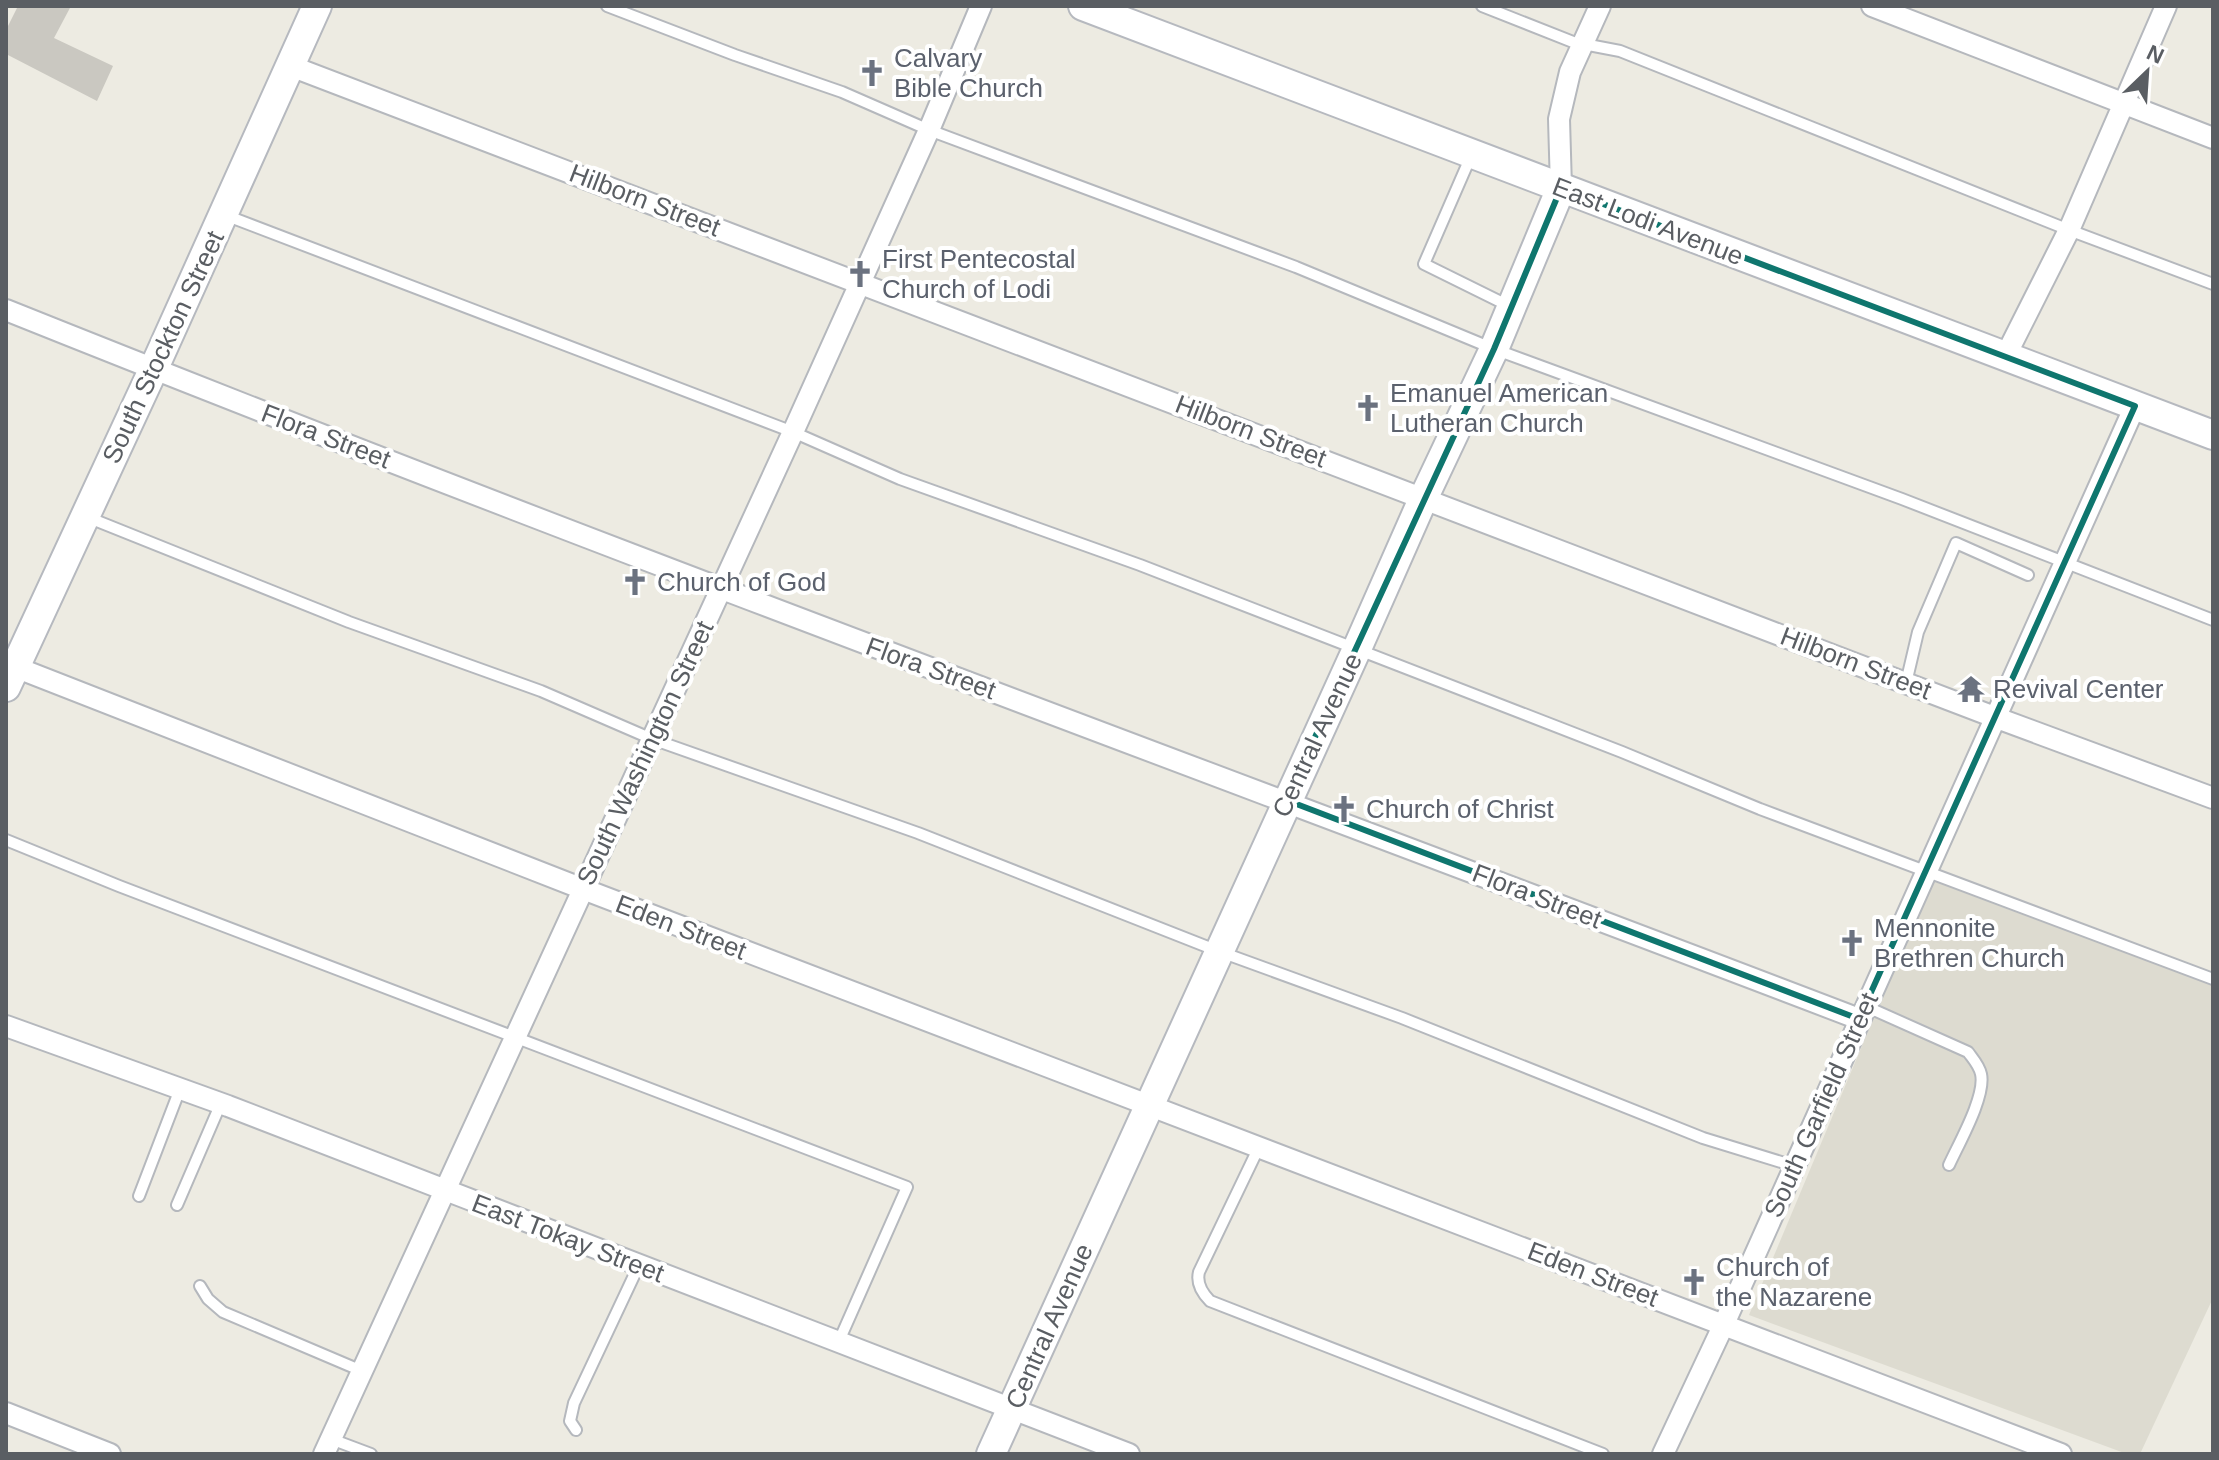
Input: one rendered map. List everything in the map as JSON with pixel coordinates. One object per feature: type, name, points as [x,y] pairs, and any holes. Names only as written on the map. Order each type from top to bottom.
[{"type":"street","name":"South Stockton Street","points":[[10,677],[317,6]]},
{"type":"street","name":"South Washington Street","points":[[327,1446],[793,432],[929,130],[981,6]]},
{"type":"street","name":"East Lodi Avenue","points":[[1083,6],[1125,17],[1471,154],[2213,435]]},
{"type":"street","name":"Central Avenue","points":[[991,1454],[1286,800],[1494,349],[1561,188],[1559,119],[1570,72],[1600,6]]},
{"type":"street","points":[[1872,6],[2213,138]]},
{"type":"street","points":[[2006,355],[2069,230],[2166,6]]},
{"type":"street","name":"Hilborn Street","points":[[288,65],[2213,798]]},
{"type":"street","name":"Flora Street","points":[[6,310],[721,590],[1862,1012]]},
{"type":"street","name":"South Garfield Street","points":[[1663,1454],[2067,563],[2135,406]]},
{"type":"street","name":"Eden Street","points":[[10,677],[583,889],[2061,1454]]},
{"type":"street","name":"East Tokay Street","points":[[6,1026],[221,1103],[1129,1454]]},
{"type":"street","points":[[6,1413],[110,1454]]},
{"type":"lane","points":[[607,6],[842,92],[929,130],[1296,267],[1494,349],[2213,620]]},
{"type":"lane","points":[[1482,6],[1584,44],[1620,51],[2069,230],[2213,284]]},
{"type":"lane","points":[[1471,154],[1424,264],[1511,307]]},
{"type":"lane","points":[[224,215],[793,432],[900,479],[1140,565],[1927,872],[2213,979]]},
{"type":"lane","points":[[85,517],[349,622],[541,691],[652,739],[918,833],[1218,951],[1402,1018],[1703,1138],[1794,1166]]},
{"type":"lane","points":[[1906,683],[1918,632],[1956,543],[2028,575]]},
{"type":"lane","points":[[6,840],[907,1187],[839,1341]]},
{"type":"lane","points":[[1862,1012],[1968,1052],[1978,1064],[1982,1077],[1979,1097],[1949,1165]]},
{"type":"lane","points":[[139,1196],[180,1089]]},
{"type":"lane","points":[[177,1205],[221,1103]]},
{"type":"lane","points":[[1259,1147],[1199,1272],[1197,1279],[1202,1294],[1210,1301],[1603,1454]]},
{"type":"lane","points":[[576,1430],[570,1421],[574,1403],[639,1265]]},
{"type":"lane","points":[[200,1286],[208,1299],[223,1312],[362,1371]]},
{"type":"lane","points":[[327,1446],[371,1454]]},
{"type":"highlighted area","points":[[1561,188],[2135,406],[1859,1019],[1286,800],[1494,349]]},
{"type":"shaded area","points":[[1932,879],[2213,983],[2213,1298],[2140,1454],[2127,1454],[1749,1315]]},
{"type":"building","points":[[18,6],[71,6],[54,38],[113,66],[97,101],[6,54],[6,30]]},
{"type":"place","name":"Calvary Bible Church","points":[[872,73]]},
{"type":"place","name":"First Pentecostal Church of Lodi","points":[[860,274]]},
{"type":"place","name":"Emanuel American Lutheran Church","points":[[1368,408]]},
{"type":"place","name":"Church of God","points":[[635,582]]},
{"type":"place","name":"Revival Center","points":[[1971,689]]},
{"type":"place","name":"Church of Christ","points":[[1344,809]]},
{"type":"place","name":"Mennonite Brethren Church","points":[[1852,943]]},
{"type":"place","name":"Church of the Nazarene","points":[[1694,1282]]}]
